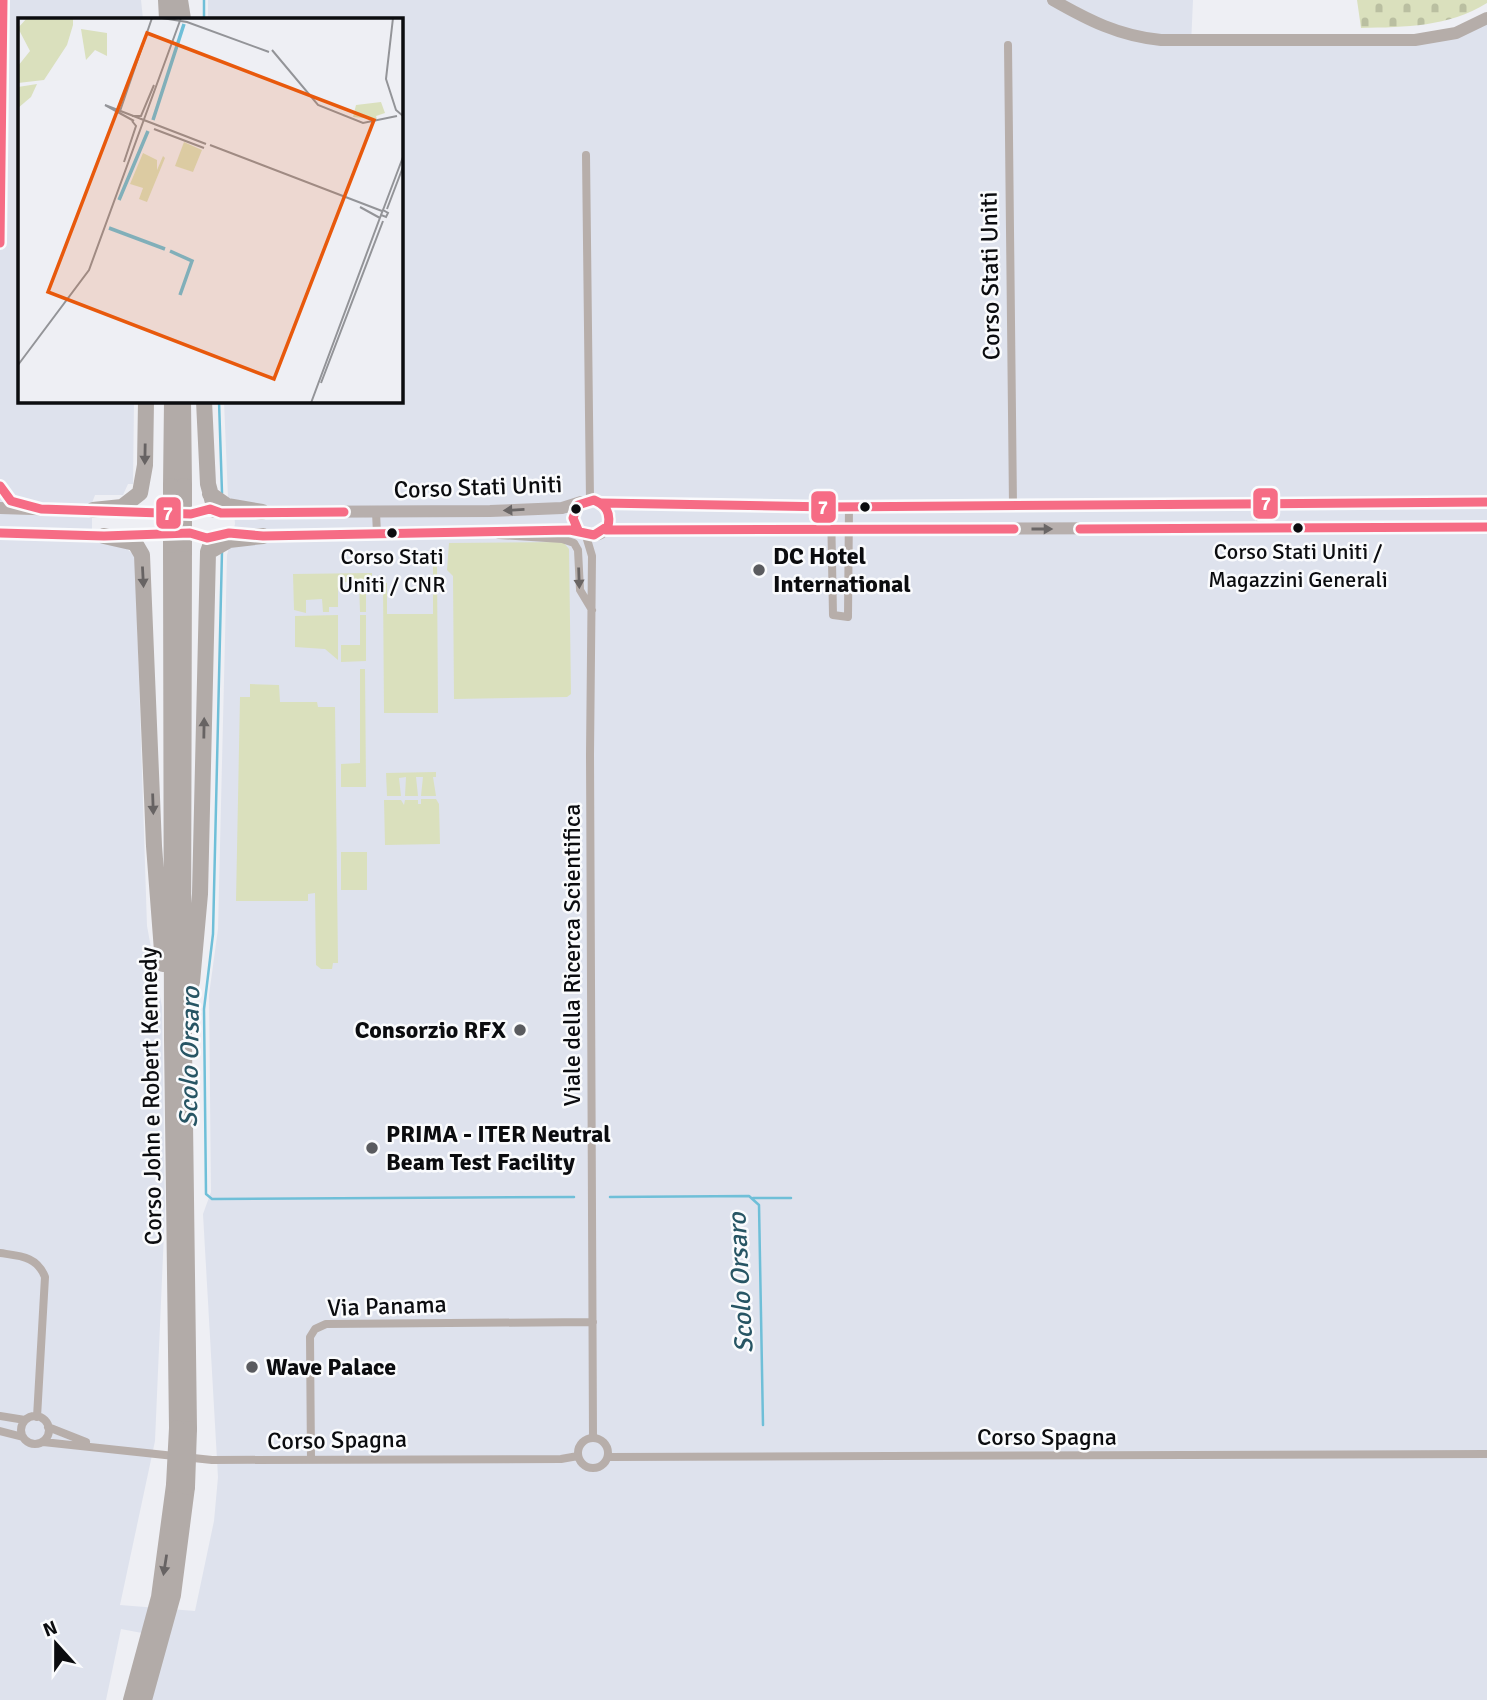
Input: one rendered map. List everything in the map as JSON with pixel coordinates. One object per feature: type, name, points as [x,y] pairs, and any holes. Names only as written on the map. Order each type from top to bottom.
[{"type":"highway","points":[[161,18],[163,0]]},
{"type":"highway","points":[[163,0],[167,18]]},
{"type":"highway","points":[[178,0],[180,18]]},
{"type":"highway","points":[[93,510],[122,507],[141,494],[145,465],[146,402]]},
{"type":"highway","points":[[172,402],[178,486]]},
{"type":"highway","points":[[178,486],[183,402]]},
{"type":"highway","points":[[204,402],[209,493],[214,511]]},
{"type":"highway","name":"Corso John e Robert Kennedy","points":[[144,1700],[153,1647],[166,1596],[181,1486],[183,1429],[185,1072],[182,541],[178,486]]},
{"type":"highway","points":[[209,493],[227,506],[262,512]]},
{"type":"highway","points":[[104,536],[135,543],[142,555],[157,912],[172,1040]]},
{"type":"highway","points":[[185,1072],[200,894],[214,541],[263,536]]},
{"type":"highway","name":"Corso John e Robert Kennedy","points":[[182,541],[172,1040],[183,1429]]},
{"type":"highway","name":"Corso John e Robert Kennedy","points":[[131,1700],[153,1647]]},
{"type":"main road","name":"Corso Stati Uniti","points":[[0,508],[191,514],[214,511],[502,511],[562,508],[591,502],[831,507],[1487,502]]},
{"type":"main road","points":[[591,502],[610,518],[592,533],[573,518],[591,502]]},
{"type":"main road","points":[[0,533],[214,541],[226,523],[214,511]]},
{"type":"main road","name":"Corso Stati Uniti","points":[[263,536],[1487,527]]},
{"type":"street","points":[[0,243],[3,0]]},
{"type":"street","points":[[1053,0],[1106,29],[1134,37],[1161,40],[1415,40],[1456,33],[1487,18]]},
{"type":"street","name":"Corso Stati Uniti","points":[[1008,45],[1013,506]]},
{"type":"street","name":"Corso Stati Uniti","points":[[586,155],[591,502]]},
{"type":"street","points":[[0,486],[11,501],[41,509]]},
{"type":"street","points":[[1260,528],[1261,504]]},
{"type":"street","points":[[831,507],[833,615],[848,617],[849,507]]},
{"type":"street","name":"Corso Stati Uniti","points":[[376,512],[377,534]]},
{"type":"street","name":"Viale della Ricerca Scientifica","points":[[592,533],[590,769],[593,1438]]},
{"type":"street","points":[[494,534],[513,538],[562,539],[574,543],[578,550],[580,590],[592,610]]},
{"type":"street","points":[[0,1253],[32,1258],[41,1266],[45,1277],[37,1417],[25,1420],[0,1416]]},
{"type":"street","name":"Via Panama","points":[[310,1460],[310,1337],[315,1329],[326,1324],[593,1322]]},
{"type":"street","name":"Corso Spagna","points":[[37,1417],[48,1427],[96,1446]]},
{"type":"street","points":[[23,1437],[21,1428],[25,1420]]},
{"type":"street","points":[[43,1442],[48,1435],[48,1427]]},
{"type":"street","name":"Corso Spagna","points":[[0,1431],[23,1437],[34,1444],[43,1442],[96,1446],[212,1460],[561,1459],[578,1456],[586,1466],[594,1468],[603,1465],[608,1457],[1487,1454]]},
{"type":"street","points":[[578,1456],[583,1442],[593,1438],[604,1443],[608,1457]]},
{"type":"shaded area","points":[[0,0],[141,0],[143,18],[18,18],[18,402],[134,402],[133,484],[128,484],[123,495],[95,495],[92,503],[92,542],[120,543],[135,556],[147,926],[162,1007],[165,1209],[155,1441],[120,1605],[195,1611],[214,1521],[218,1477],[203,1214],[211,1192],[209,995],[218,929],[227,555],[235,524],[233,499],[228,498],[224,402],[402,402],[402,18],[208,18],[208,0],[1193,0],[1191,45],[1362,44],[1487,24],[1487,1700],[147,1700],[163,1637],[121,1629],[106,1700],[0,1700]]},
{"type":"green space","points":[[1357,0],[1487,0],[1487,3],[1442,21],[1410,26],[1361,28]]},
{"type":"green space","points":[[563,542],[569,549],[571,694],[567,697],[454,699],[453,576],[447,570],[449,543]]},
{"type":"green space","points":[[433,565],[437,565],[438,713],[384,713],[383,583],[387,583],[387,614],[433,614]]},
{"type":"green space","points":[[372,573],[372,576],[366,577],[366,612],[360,612],[359,582],[338,582],[338,607],[329,607],[329,612],[323,612],[322,599],[306,600],[306,613],[294,610],[293,574]]},
{"type":"green space","points":[[338,615],[338,660],[325,649],[295,647],[295,616]]},
{"type":"green space","points":[[360,615],[366,615],[366,661],[341,662],[341,645],[360,645]]},
{"type":"green space","points":[[360,669],[365,669],[366,787],[341,787],[341,764],[360,763]]},
{"type":"green space","points":[[250,684],[279,685],[280,702],[317,702],[318,707],[335,707],[338,963],[333,963],[332,969],[321,969],[316,965],[315,893],[308,894],[308,901],[236,901],[240,697],[250,697]]},
{"type":"green space","points":[[436,772],[436,777],[433,777],[436,796],[421,796],[423,777],[416,777],[418,796],[405,796],[406,777],[399,778],[401,796],[387,796],[386,773]]},
{"type":"green space","points":[[421,799],[436,799],[439,804],[440,844],[385,845],[384,800],[401,800],[404,805],[405,800],[418,800],[418,804],[421,804]]},
{"type":"green space","points":[[341,852],[367,852],[367,890],[341,890]]},
{"type":"waterway","name":"Scolo Orsaro","points":[[204,0],[204,18]]},
{"type":"waterway","name":"Scolo Orsaro","points":[[219,402],[222,493]]},
{"type":"waterway","name":"Scolo Orsaro","points":[[222,551],[213,934],[204,1009],[206,1194],[212,1199],[574,1197]]},
{"type":"waterway","name":"Scolo Orsaro","points":[[610,1197],[749,1196],[759,1205],[763,1425]]},
{"type":"waterway","points":[[753,1198],[791,1198]]},
{"type":"transit line","name":"7","points":[[0,243],[3,0]]},
{"type":"transit line","name":"7","points":[[0,486],[11,501],[41,509],[191,514],[210,509],[221,513],[344,512]]},
{"type":"transit line","name":"7","points":[[0,533],[104,536],[190,533],[207,538],[229,533],[263,536],[570,530],[594,535],[608,526],[608,513],[602,504],[594,500],[578,505],[573,518],[578,530]]},
{"type":"transit line","name":"7","points":[[602,503],[831,507],[1487,502]]},
{"type":"transit line","name":"7","points":[[1080,529],[1487,527]]},
{"type":"transit line","name":"7","points":[[606,530],[1014,529]]},
{"type":"place","name":"Corso Stati Uniti / Magazzini Generali","points":[[1298,528]]},
{"type":"place","name":"Corso Stati Uniti / CNR","points":[[392,533]]},
{"type":"place","name":"DC Hotel International","points":[[759,570]]},
{"type":"place","name":"Consorzio RFX","points":[[520,1030]]},
{"type":"place","name":"PRIMA - ITER Neutral Beam Test Facility","points":[[372,1148]]},
{"type":"place","name":"Wave Palace","points":[[252,1367]]}]
